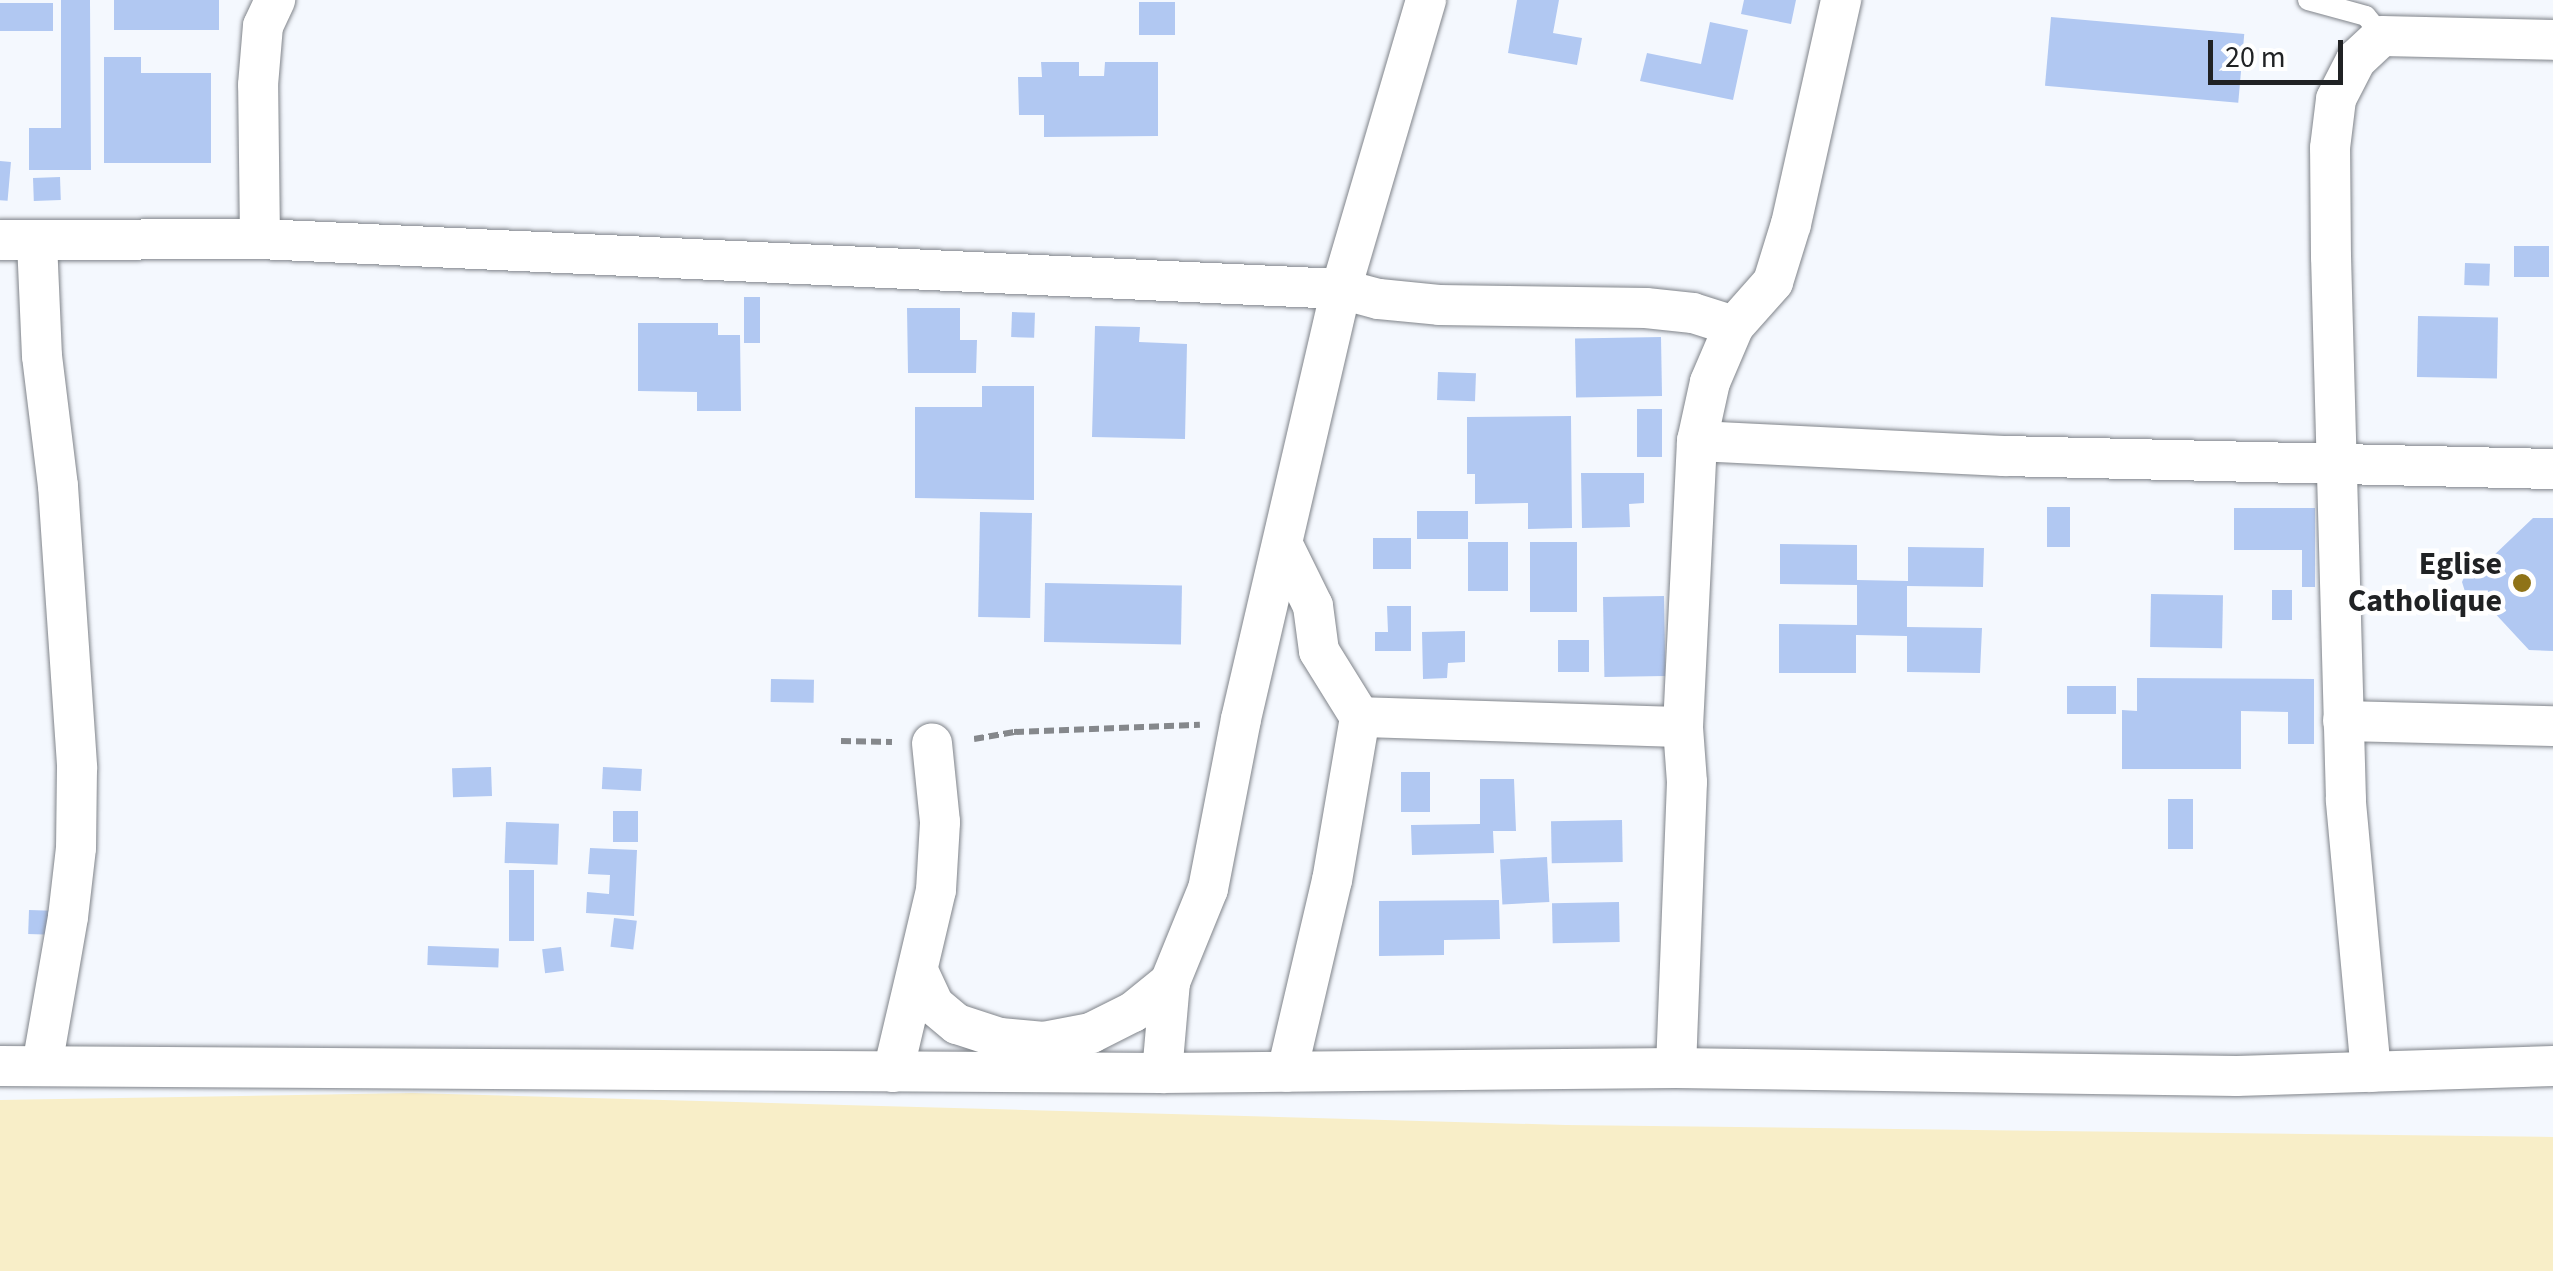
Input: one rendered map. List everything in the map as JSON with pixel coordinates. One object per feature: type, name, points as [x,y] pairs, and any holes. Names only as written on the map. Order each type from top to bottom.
[{"type":"street","points":[[260,239],[258,85],[263,26],[275,0]]},
{"type":"street","points":[[1162,1073],[1170,982],[1208,888],[1240,719],[1341,289],[1426,0]]},
{"type":"street","points":[[1676,1068],[1686,850],[1683,727],[1697,441],[1710,382],[1734,326],[1773,282],[1791,224],[1841,0]]},
{"type":"street","points":[[2371,1072],[2355,931],[2343,721],[2330,148],[2336,99],[2347,74],[2382,36],[2553,40]]},
{"type":"street","points":[[42,1066],[68,917],[77,768],[58,486],[42,356],[19,241],[260,239],[1341,289],[1379,299],[1439,305],[1646,308],[1693,313],[1734,326]]},
{"type":"street","points":[[1697,441],[2004,456],[2553,469]]},
{"type":"street","points":[[1282,545],[1313,606],[1319,651],[1360,717],[1321,930],[1287,1072]]},
{"type":"street","points":[[1360,717],[1683,727]]},
{"type":"street","points":[[2343,721],[2553,726]]},
{"type":"street","points":[[893,1072],[936,890],[940,822],[932,743]]},
{"type":"street","points":[[919,973],[934,1005],[957,1024],[1000,1038],[1044,1042],[1091,1033],[1133,1012],[1170,982]]},
{"type":"street","points":[[0,1066],[1162,1073],[1676,1068],[2237,1076],[2553,1066]]},
{"type":"lane","points":[[2308,0],[2366,16],[2382,36]]},
{"type":"path","points":[[840,741],[932,743],[1014,732],[1171,729],[1240,719]]},
{"type":"sand","points":[[412,1093],[1566,1125],[2553,1137],[2553,1271],[0,1271],[0,1100]]},
{"type":"building","points":[[61,0],[90,0],[91,170],[29,170],[29,128],[61,128]]},
{"type":"building","points":[[114,0],[219,0],[219,30],[114,30]]},
{"type":"building","points":[[1517,0],[1559,0],[1553,33],[1582,38],[1577,65],[1508,53]]},
{"type":"building","points":[[1744,0],[1796,0],[1791,24],[1741,14]]},
{"type":"building","points":[[1139,2],[1175,2],[1175,35],[1139,35]]},
{"type":"building","points":[[0,3],[53,3],[53,31],[0,31]]},
{"type":"building","points":[[2051,17],[2244,34],[2238,103],[2045,86]]},
{"type":"building","points":[[1710,22],[1748,30],[1733,100],[1640,81],[1647,53],[1701,64]]},
{"type":"building","points":[[104,57],[141,57],[141,73],[211,73],[211,163],[104,163]]},
{"type":"building","points":[[1041,62],[1079,62],[1079,76],[1104,76],[1105,62],[1158,62],[1158,136],[1044,137],[1044,115],[1019,115],[1018,77],[1042,77]]},
{"type":"building","points":[[0,161],[11,162],[8,201],[0,200]]},
{"type":"building","points":[[60,177],[61,200],[34,201],[33,178]]},
{"type":"building","points":[[2514,246],[2549,246],[2549,277],[2514,277]]},
{"type":"building","points":[[2465,263],[2490,264],[2489,286],[2464,285]]},
{"type":"building","points":[[744,297],[760,297],[760,343],[744,343]]},
{"type":"building","points":[[907,308],[960,308],[960,340],[977,340],[976,373],[908,373]]},
{"type":"building","points":[[1012,312],[1035,313],[1034,338],[1011,337]]},
{"type":"building","points":[[2418,316],[2498,317],[2497,378],[2417,377]]},
{"type":"building","points":[[638,323],[718,323],[718,335],[740,335],[741,411],[697,411],[697,392],[638,391]]},
{"type":"building","points":[[1095,326],[1140,327],[1139,342],[1187,344],[1185,439],[1092,437]]},
{"type":"building","points":[[1661,337],[1662,396],[1576,397],[1575,339]]},
{"type":"building","points":[[1438,372],[1476,373],[1475,401],[1437,400]]},
{"type":"building","points":[[982,386],[1034,386],[1034,500],[915,498],[915,407],[982,407]]},
{"type":"building","points":[[1637,409],[1662,409],[1662,457],[1637,457]]},
{"type":"building","points":[[1571,416],[1572,528],[1528,529],[1528,503],[1475,504],[1475,474],[1467,474],[1467,417]]},
{"type":"building","points":[[1581,473],[1644,473],[1644,503],[1629,504],[1630,527],[1582,528]]},
{"type":"building","points":[[2047,507],[2070,507],[2070,547],[2047,547]]},
{"type":"building","points":[[2234,508],[2315,508],[2315,587],[2302,587],[2302,550],[2234,550]]},
{"type":"building","points":[[1417,511],[1468,511],[1468,539],[1417,539]]},
{"type":"building","points":[[980,512],[1032,513],[1030,618],[978,617]]},
{"type":"building","name":"Eglise Catholique","points":[[2533,518],[2553,518],[2553,651],[2529,650],[2490,608],[2467,598],[2462,582],[2469,566],[2491,558]]},
{"type":"building","points":[[1373,538],[1411,538],[1411,569],[1373,569]]},
{"type":"building","points":[[1468,542],[1508,542],[1508,591],[1468,591]]},
{"type":"building","points":[[1530,542],[1577,542],[1577,612],[1530,612]]},
{"type":"building","points":[[1780,544],[1857,545],[1857,580],[1908,581],[1908,547],[1984,548],[1983,587],[1907,586],[1907,627],[1982,628],[1980,673],[1907,672],[1907,636],[1856,635],[1856,673],[1779,673],[1779,624],[1857,625],[1857,585],[1780,584]]},
{"type":"building","points":[[1045,583],[1182,585],[1181,644],[1044,642]]},
{"type":"building","points":[[2272,590],[2292,590],[2292,620],[2272,620]]},
{"type":"building","points":[[2151,594],[2223,595],[2222,648],[2150,647]]},
{"type":"building","points":[[1664,596],[1665,676],[1604,677],[1603,597]]},
{"type":"building","points":[[1387,606],[1411,606],[1411,651],[1375,651],[1375,632],[1388,632]]},
{"type":"building","points":[[1465,631],[1465,662],[1448,663],[1447,678],[1423,679],[1422,632]]},
{"type":"building","points":[[1558,640],[1589,640],[1589,672],[1558,672]]},
{"type":"building","points":[[2137,678],[2314,679],[2314,744],[2288,744],[2288,712],[2241,711],[2241,769],[2122,769],[2122,710],[2137,711]]},
{"type":"building","points":[[771,679],[814,680],[814,703],[771,702]]},
{"type":"building","points":[[2067,686],[2116,686],[2116,714],[2067,714]]},
{"type":"building","points":[[491,767],[492,796],[453,797],[452,768]]},
{"type":"building","points":[[603,767],[642,769],[641,791],[602,789]]},
{"type":"building","points":[[1401,772],[1430,772],[1430,812],[1401,812]]},
{"type":"building","points":[[1480,779],[1514,779],[1516,831],[1493,831],[1494,853],[1412,855],[1411,825],[1480,824]]},
{"type":"building","points":[[2168,799],[2193,799],[2193,849],[2168,849]]},
{"type":"building","points":[[613,811],[638,811],[638,842],[613,842]]},
{"type":"building","points":[[1622,820],[1623,862],[1552,863],[1551,821]]},
{"type":"building","points":[[506,822],[559,824],[558,865],[505,863]]},
{"type":"building","points":[[590,848],[637,850],[634,916],[586,913],[587,892],[609,894],[610,875],[588,874]]},
{"type":"building","points":[[1547,857],[1549,902],[1502,904],[1500,859]]},
{"type":"building","points":[[509,870],[534,870],[534,941],[509,941]]},
{"type":"building","points":[[1499,900],[1500,939],[1444,940],[1444,955],[1379,956],[1379,901]]},
{"type":"building","points":[[1619,902],[1620,942],[1553,943],[1552,903]]},
{"type":"building","points":[[29,910],[60,911],[59,935],[28,934]]},
{"type":"building","points":[[614,918],[637,921],[633,950],[610,947]]},
{"type":"building","points":[[428,946],[499,948],[498,967],[427,965]]},
{"type":"building","points":[[561,947],[564,971],[545,973],[542,949]]},
{"type":"place","name":"Eglise Catholique","points":[[2522,583]]}]
